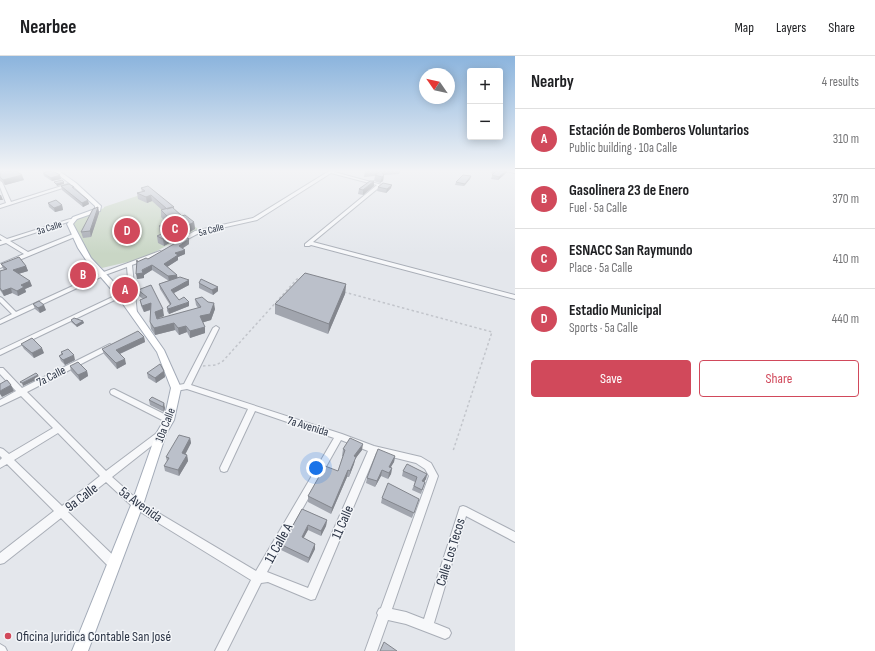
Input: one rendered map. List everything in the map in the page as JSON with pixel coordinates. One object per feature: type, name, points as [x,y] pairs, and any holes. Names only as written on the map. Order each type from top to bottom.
[{"type":"main road","name":"3a Calle","points":[[72,220],[98,210],[98,206],[90,199]]},
{"type":"main road","points":[[72,220],[70,224],[88,259],[121,295],[134,313],[142,331],[161,352],[181,387]]},
{"type":"main road","name":"10a Calle","points":[[80,651],[137,504],[161,434],[169,420],[181,387]]},
{"type":"street","points":[[7,199],[9,204]]},
{"type":"street","points":[[0,207],[26,199]]},
{"type":"street","name":"5a Calle","points":[[172,246],[197,232],[255,219],[288,199]]},
{"type":"street","points":[[363,199],[309,244],[515,297]]},
{"type":"street","name":"3a Calle","points":[[3,242],[72,220]]},
{"type":"street","points":[[0,266],[75,235]]},
{"type":"street","points":[[0,237],[3,242],[27,254]]},
{"type":"street","points":[[0,322],[103,274],[153,256],[166,249]]},
{"type":"street","points":[[129,264],[134,313]]},
{"type":"street","points":[[0,353],[121,295]]},
{"type":"street","points":[[0,299],[16,315]]},
{"type":"street","points":[[181,387],[197,366],[216,328]]},
{"type":"street","name":"7a Calle","points":[[0,403],[118,342]]},
{"type":"street","name":"5a Avenida","points":[[0,370],[20,392],[107,478],[137,504],[258,578],[268,577],[311,595]]},
{"type":"street","name":"7a Avenida","points":[[181,387],[253,408],[339,436],[373,449],[418,460],[428,466],[434,476],[383,613]]},
{"type":"street","points":[[114,392],[169,420]]},
{"type":"street","points":[[224,468],[253,408]]},
{"type":"street","points":[[4,461],[58,429]]},
{"type":"street","name":"9a Calle","points":[[0,559],[107,478],[161,434]]},
{"type":"street","name":"11 Calle A","points":[[221,651],[258,578],[339,436]]},
{"type":"street","name":"11 Calle","points":[[311,595],[373,449]]},
{"type":"street","points":[[0,451],[4,461],[114,564]]},
{"type":"street","name":"Calle Los Tecos","points":[[428,626],[463,510],[515,537]]},
{"type":"street","points":[[371,651],[383,613],[406,618],[445,633]]},
{"type":"path","points":[[197,366],[216,365],[223,361],[297,279],[305,281]]},
{"type":"path","points":[[342,292],[492,332],[453,451]]},
{"type":"green space","points":[[129,199],[158,199],[198,229],[153,253],[136,260],[102,268],[87,253],[73,222],[104,207]]},
{"type":"building","points":[[77,199],[88,200],[82,203]]},
{"type":"building","points":[[155,199],[164,199],[174,207],[167,209]]},
{"type":"building","points":[[56,200],[62,205],[54,208],[48,203]]},
{"type":"building","points":[[98,207],[90,231],[81,232],[93,209]]},
{"type":"building","points":[[172,207],[182,216],[185,215],[194,222],[163,239],[157,236],[170,230],[159,226],[172,221],[161,210]]},
{"type":"building","points":[[186,237],[189,239],[179,246],[185,250],[175,253],[178,255],[164,264],[177,275],[168,276],[152,265],[142,270],[143,273],[136,274],[137,260],[137,262],[146,258],[148,259]]},
{"type":"building","points":[[19,257],[26,266],[13,270],[30,281],[21,285],[24,287],[17,291],[11,288],[2,291],[0,288],[0,271],[7,269],[1,264]]},
{"type":"building","points":[[305,273],[346,284],[329,324],[275,304]]},
{"type":"building","points":[[180,277],[189,280],[171,290],[179,300],[184,297],[189,302],[168,309],[167,307],[171,304],[159,284]]},
{"type":"building","points":[[201,279],[218,287],[212,290],[199,283]]},
{"type":"building","points":[[151,285],[163,309],[155,312],[157,319],[201,307],[195,299],[202,297],[208,302],[214,303],[210,314],[200,316],[205,327],[190,331],[186,326],[178,328],[174,323],[154,328],[150,322],[151,303],[142,306],[140,300],[147,297],[138,290]]},
{"type":"building","points":[[39,301],[44,305],[38,308],[33,304]]},
{"type":"building","points":[[74,318],[83,321],[76,325],[71,320]]},
{"type":"building","points":[[138,331],[144,337],[116,350],[125,359],[116,363],[102,349]]},
{"type":"building","points":[[32,338],[42,348],[32,353],[21,344]]},
{"type":"building","points":[[68,349],[74,355],[63,360],[59,356],[63,354],[61,352]]},
{"type":"building","points":[[78,362],[87,371],[78,375],[70,366]]},
{"type":"building","points":[[160,364],[164,371],[155,378],[147,373]]},
{"type":"building","points":[[36,373],[38,375],[22,383],[20,382]]},
{"type":"building","points":[[7,380],[11,385],[0,391],[0,384]]},
{"type":"building","points":[[152,397],[164,403],[163,407],[149,400]]},
{"type":"building","points":[[179,435],[190,438],[182,453],[187,455],[178,470],[164,466],[169,458],[166,457]]},
{"type":"building","points":[[350,438],[363,444],[354,456],[356,457],[350,471],[348,470],[332,508],[308,496],[325,466],[338,471],[345,450],[343,449]]},
{"type":"building","points":[[378,449],[395,456],[389,467],[392,468],[389,473],[382,470],[377,481],[367,478]]},
{"type":"building","points":[[407,464],[427,474],[422,481],[425,482],[422,490],[414,486],[417,477],[403,471]]},
{"type":"building","points":[[388,483],[419,499],[414,513],[382,498]]},
{"type":"building","points":[[302,509],[327,520],[321,531],[308,525],[302,537],[315,544],[309,558],[282,545]]},
{"type":"building","points":[[384,642],[397,651],[380,651]]},
{"type":"place","name":"ESNACC San Raymundo","points":[[175,229]]},
{"type":"place","name":"Estadio Municipal","points":[[127,231]]},
{"type":"place","name":"Gasolinera 23 de Enero","points":[[83,275]]},
{"type":"place","name":"Estación de Bomberos Voluntarios","points":[[125,290]]},
{"type":"place","name":"Oficina Juridica Contable San José","points":[[8,636]]}]
